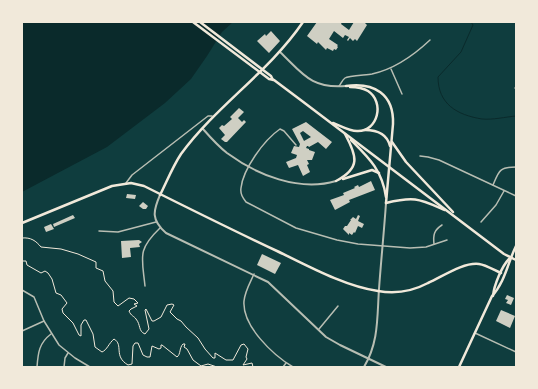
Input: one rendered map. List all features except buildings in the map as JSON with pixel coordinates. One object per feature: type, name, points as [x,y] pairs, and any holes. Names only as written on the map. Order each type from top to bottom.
[{"type":"main road","points":[[193,22],[269,79],[274,80]]},
{"type":"main road","points":[[200,22],[385,164],[510,258],[516,260]]},
{"type":"main road","points":[[160,194],[180,156],[214,117],[280,52],[303,22]]},
{"type":"main road","points":[[346,86],[367,90],[376,99],[378,107],[374,123],[364,130]]},
{"type":"main road","points":[[346,86],[362,86],[372,88],[382,93],[387,99],[393,114],[386,203]]},
{"type":"main road","points":[[329,121],[349,130],[375,130],[387,139],[391,149]]},
{"type":"main road","points":[[343,132],[368,156],[377,168],[384,185],[386,203]]},
{"type":"main road","points":[[336,181],[348,174],[355,161],[354,152],[343,132]]},
{"type":"main road","points":[[391,141],[396,150],[415,172],[460,220]]},
{"type":"main road","points":[[336,181],[369,170],[374,170],[379,173]]},
{"type":"main road","points":[[22,223],[108,188],[126,183],[139,184],[305,265],[356,286],[378,292],[400,291],[416,288],[427,284],[453,270],[471,264],[481,264],[501,273]]},
{"type":"main road","points":[[386,203],[413,199],[424,201],[450,212]]},
{"type":"main road","points":[[492,296],[496,292],[502,280],[516,246]]},
{"type":"main road","points":[[459,367],[506,262],[510,258]]},
{"type":"street","points":[[339,87],[347,77],[363,76],[391,69],[410,57],[430,40]]},
{"type":"street","points":[[280,52],[314,83],[326,86],[346,86]]},
{"type":"street","points":[[391,69],[402,94]]},
{"type":"street","points":[[126,183],[132,175],[208,116],[214,117]]},
{"type":"street","points":[[203,129],[228,153],[249,166],[275,178],[289,182],[312,184],[336,181]]},
{"type":"street","points":[[296,145],[282,129],[264,143],[249,166],[241,188],[242,197],[246,202],[292,226],[310,233],[344,241],[410,248],[426,247],[447,240]]},
{"type":"street","points":[[420,156],[435,159],[516,196]]},
{"type":"street","points":[[493,185],[501,170],[506,167],[516,167]]},
{"type":"street","points":[[481,222],[496,205],[504,191]]},
{"type":"street","points":[[160,194],[155,206],[154,215],[160,228],[172,236],[254,274],[272,285],[326,337],[386,367]]},
{"type":"street","points":[[364,367],[373,349],[376,334],[378,292],[386,203]]},
{"type":"street","points":[[99,232],[118,232],[156,222]]},
{"type":"street","points":[[434,244],[433,237],[436,228],[442,225]]},
{"type":"street","points":[[145,286],[142,259],[143,251],[149,238],[160,228]]},
{"type":"street","points":[[254,274],[247,288],[244,302],[247,318],[262,341],[275,355],[293,367]]},
{"type":"street","points":[[22,290],[34,297],[44,321],[59,345],[68,353],[90,367]]},
{"type":"street","points":[[318,330],[338,306]]},
{"type":"street","points":[[22,331],[44,321]]},
{"type":"street","points":[[475,333],[516,352]]},
{"type":"street","points":[[37,367],[39,348],[45,339],[51,334]]},
{"type":"street","points":[[64,367],[65,358],[68,353]]},
{"type":"street","points":[[282,367],[286,363]]},
{"type":"path","points":[[22,238],[37,242],[41,247],[61,249],[78,254],[96,262],[96,268],[103,271],[105,281],[113,291],[114,302],[118,306],[129,298],[138,303],[134,304],[137,306],[129,311],[130,315],[137,319],[143,334],[145,334],[149,329],[145,310],[148,310],[152,321],[154,321],[162,317],[167,305],[172,304],[174,305],[170,312],[171,314],[181,321],[198,338],[212,357],[214,358],[215,353],[226,360],[233,360],[241,345],[244,344],[248,349],[247,359],[243,364],[252,363],[253,367]]},
{"type":"path","points":[[22,261],[26,262],[28,265],[41,273],[45,271],[48,273],[56,292],[62,295],[67,303],[62,309],[63,313],[73,323],[81,336],[81,325],[84,320],[86,320],[93,334],[95,347],[102,352],[109,343],[114,339],[116,340],[119,344],[119,354],[123,362],[128,365],[132,364],[133,346],[136,343],[138,343],[143,355],[146,357],[150,356],[152,346],[159,349],[162,345],[177,357],[179,356],[181,346],[185,344],[184,348],[187,349],[192,360],[201,366],[208,364],[217,367]]},
{"type":"water","points":[[22,22],[233,22],[222,32],[191,79],[165,103],[107,147],[22,192]]},
{"type":"waterway","points":[[471,22],[473,25],[461,52],[438,77],[441,94],[451,107],[465,115],[482,119],[516,116]]}]
